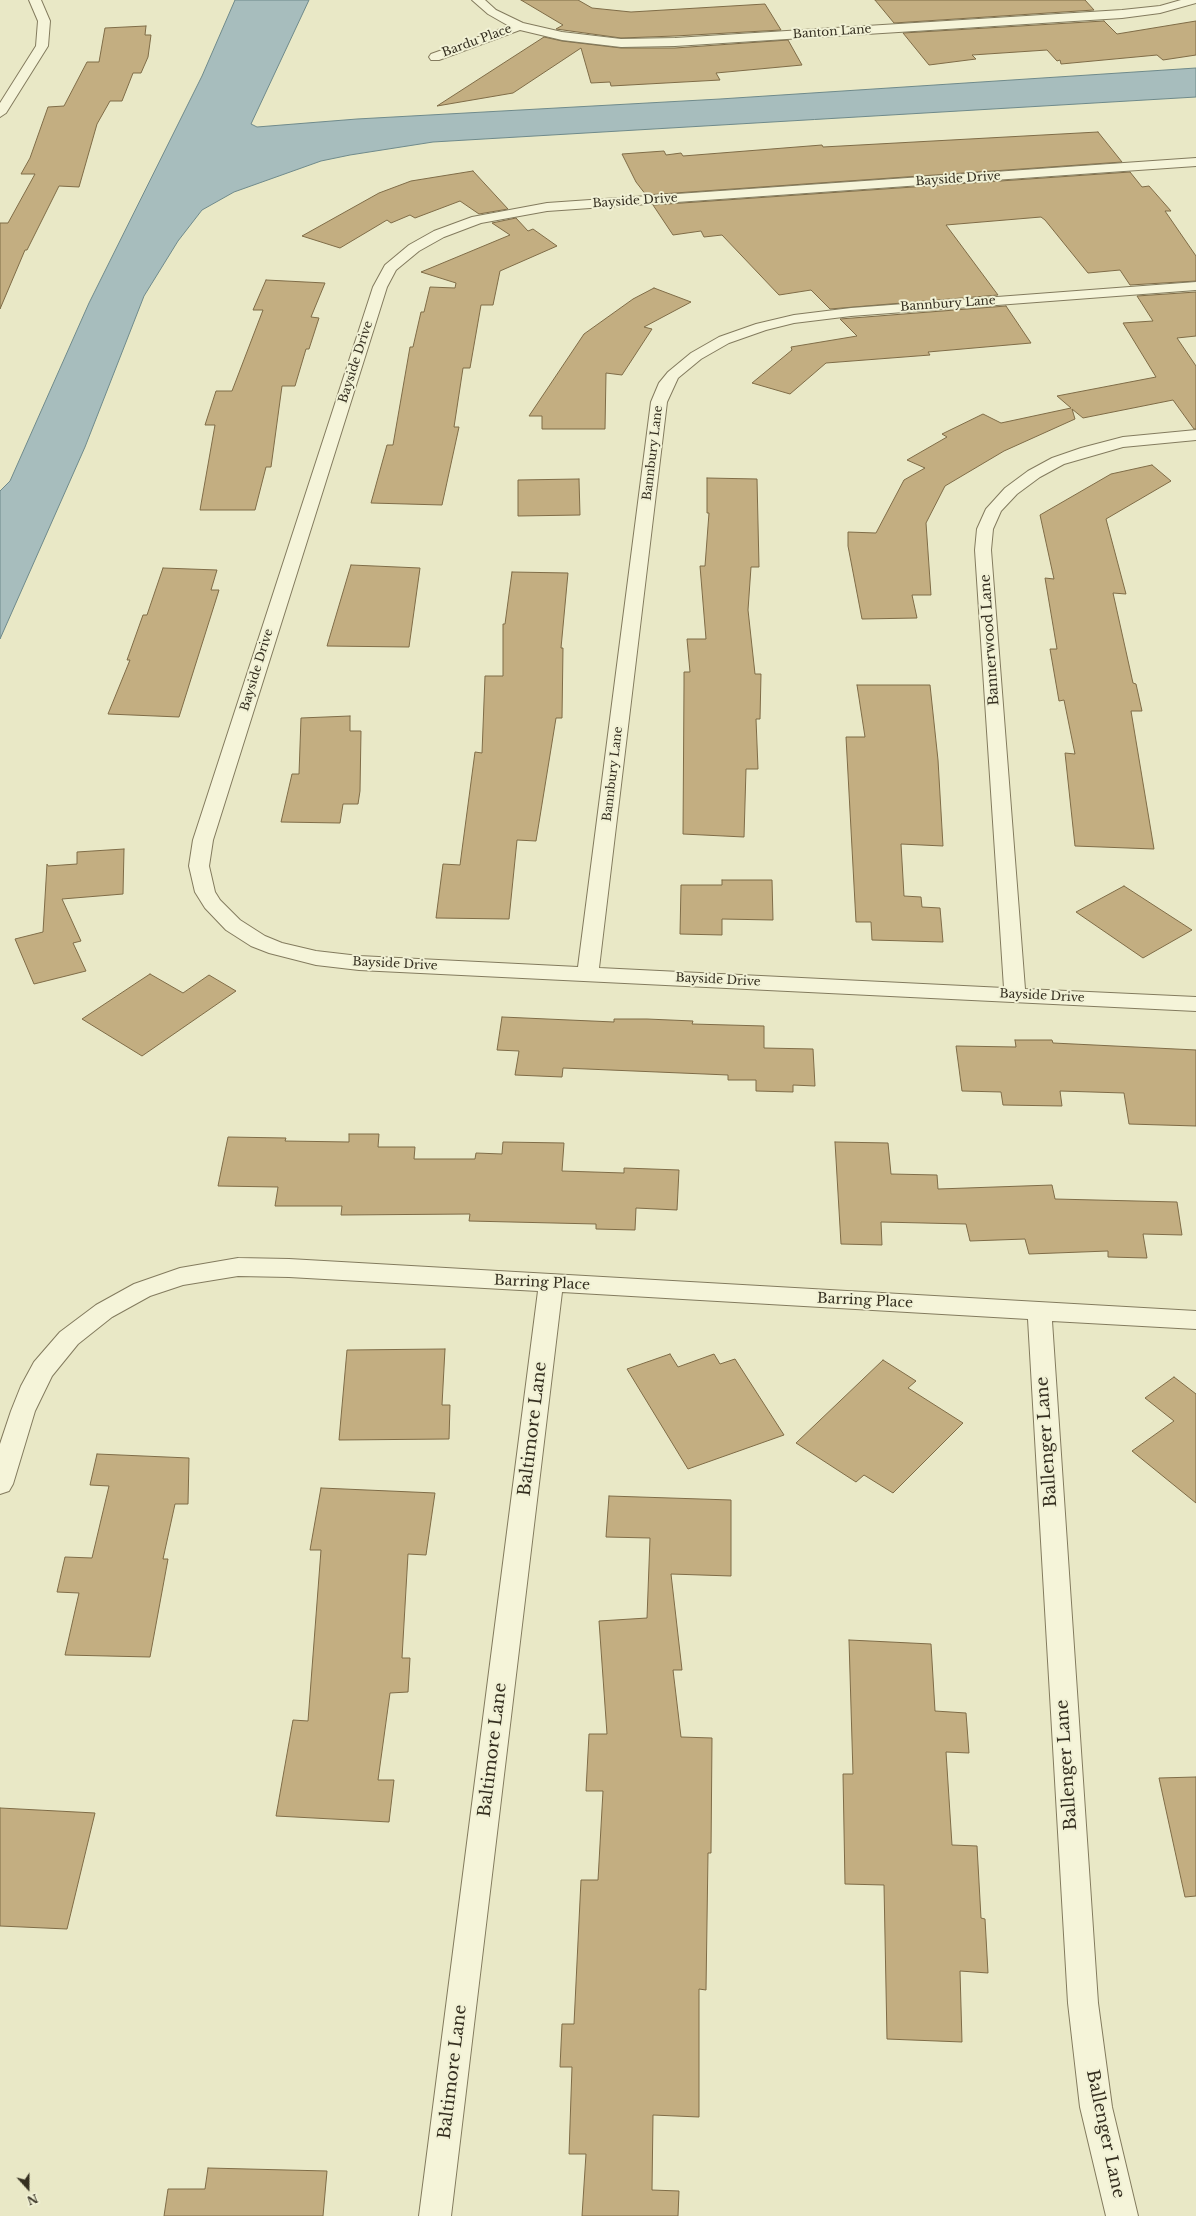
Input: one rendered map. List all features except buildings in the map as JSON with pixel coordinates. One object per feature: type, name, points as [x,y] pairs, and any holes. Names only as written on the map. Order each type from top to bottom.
[{"type":"street","points":[[0,113],[35,60],[42,46],[44,21],[35,0]]},
{"type":"street","name":"Banton Lane","points":[[478,0],[492,12],[518,26],[562,36],[599,41],[675,42],[1122,14],[1160,9],[1194,0]]},
{"type":"street","name":"Bardu Place","points":[[435,57],[518,26]]},
{"type":"street","name":"Bayside Drive","points":[[1196,162],[541,208],[498,215],[456,228],[414,248],[390,268],[380,287],[200,854],[200,879],[212,904],[233,925],[258,941],[297,954],[359,963],[588,973],[1196,1004]]},
{"type":"street","name":"Bannbury Lane","points":[[588,973],[659,402],[667,383],[673,375],[696,356],[724,340],[760,327],[794,319],[851,312],[1196,286]]},
{"type":"street","name":"Bannerwood Lane","points":[[1016,995],[983,550],[985,529],[994,509],[1011,490],[1034,474],[1058,461],[1087,451],[1123,442],[1196,435]]},
{"type":"street","name":"Barring Place","points":[[0,1484],[23,1411],[36,1380],[54,1354],[69,1338],[104,1311],[124,1299],[161,1282],[218,1269],[260,1267],[1196,1320]]},
{"type":"street","name":"Baltimore Lane","points":[[435,2216],[551,1284]]},
{"type":"street","name":"Ballenger Lane","points":[[1039,1310],[1083,2003],[1096,2107],[1122,2216]]},
{"type":"shaded area","points":[[235,0],[309,0],[251,124],[257,127],[357,119],[720,99],[1196,68],[1196,97],[433,142],[321,161],[234,192],[202,210],[178,241],[144,296],[85,447],[0,639],[0,491],[10,481],[89,303],[202,76]]}]
